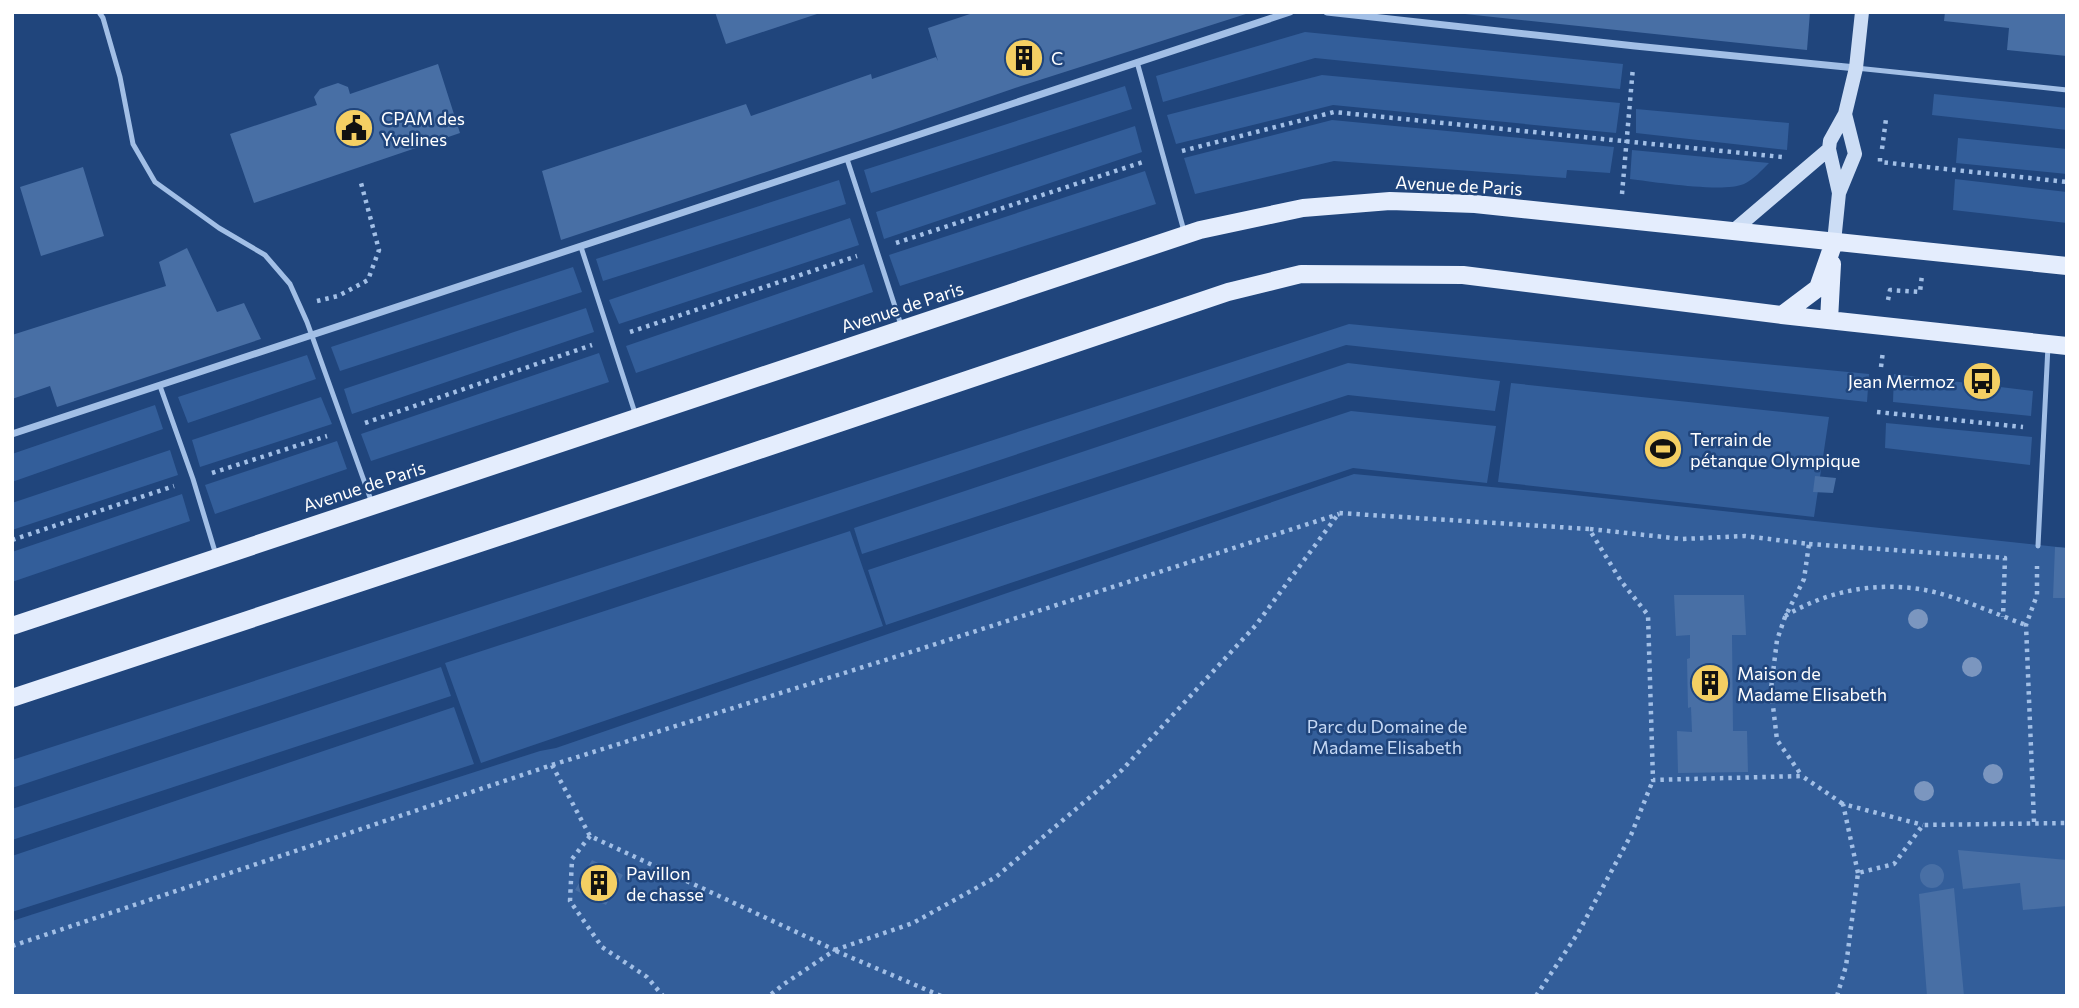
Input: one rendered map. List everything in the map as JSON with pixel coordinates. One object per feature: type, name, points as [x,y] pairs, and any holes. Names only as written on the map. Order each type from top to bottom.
[{"type":"main road","name":"Avenue de Paris","points":[[12,626],[1200,230],[1303,208],[1390,201],[1475,204],[2067,267]]},
{"type":"main road","points":[[1782,315],[1818,288],[1834,242]]},
{"type":"main road","points":[[1829,320],[1834,242]]},
{"type":"main road","points":[[12,698],[1228,292],[1301,274],[1464,275],[1782,315],[2067,346]]},
{"type":"street","points":[[12,434],[1290,12]]},
{"type":"street","points":[[1327,12],[1856,68]]},
{"type":"street","points":[[1839,193],[1829,149],[1830,141],[1845,114],[1856,68],[1862,12]]},
{"type":"street","points":[[1834,242],[1839,193],[1855,154],[1845,114]]},
{"type":"street","points":[[1733,232],[1829,149]]},
{"type":"lane","points":[[99,12],[120,77],[132,144],[155,182],[219,228],[265,255],[290,284],[373,505]]},
{"type":"lane","points":[[1137,62],[1185,235]]},
{"type":"lane","points":[[1856,68],[2067,90]]},
{"type":"lane","points":[[847,159],[902,329]]},
{"type":"lane","points":[[581,247],[636,417]]},
{"type":"lane","points":[[2038,546],[2048,344]]},
{"type":"lane","points":[[160,386],[217,557]]},
{"type":"path","points":[[1620,220],[1635,46]]},
{"type":"path","points":[[12,540],[345,430],[611,338],[1164,156],[1334,112],[1783,157]]},
{"type":"path","points":[[1886,119],[1880,162],[2067,182]]},
{"type":"path","points":[[299,306],[338,296],[368,280],[379,250],[361,183]]},
{"type":"path","points":[[1881,367],[1889,290],[1920,292],[1925,252]]},
{"type":"path","points":[[1877,412],[2044,429]]},
{"type":"path","points":[[769,996],[835,950],[913,923],[996,877],[1122,770],[1256,625],[1339,513]]},
{"type":"path","points":[[12,946],[552,765],[1339,513],[1589,529],[1682,539],[1745,536],[1809,544],[2005,558],[2003,617]]},
{"type":"path","points":[[1536,996],[1585,921],[1631,835],[1653,780],[1648,615],[1620,581],[1589,529]]},
{"type":"path","points":[[1809,544],[1804,579],[1777,640],[1771,689],[1777,740],[1802,776],[1843,804],[1923,825],[2067,823]]},
{"type":"path","points":[[2035,822],[2026,625],[2037,595],[2038,546]]},
{"type":"path","points":[[1785,617],[1808,603],[1853,589],[1880,586],[1925,590],[2026,625]]},
{"type":"path","points":[[552,765],[590,836],[835,950],[941,996]]},
{"type":"path","points":[[1653,780],[1802,776]]},
{"type":"path","points":[[1837,996],[1846,966],[1858,873],[1843,804]]},
{"type":"path","points":[[1858,873],[1894,864],[1923,825]]},
{"type":"path","points":[[590,836],[572,859],[570,901],[602,947],[647,976],[663,996]]},
{"type":"green space","points":[[1305,32],[1623,64],[1620,89],[1315,58],[1163,102],[1156,76]]},
{"type":"green space","points":[[1322,75],[1620,103],[1616,133],[1333,105],[1176,144],[1167,115]]},
{"type":"green space","points":[[1125,86],[1132,109],[871,193],[864,170]]},
{"type":"green space","points":[[1934,94],[2067,108],[2067,130],[1932,115]]},
{"type":"green space","points":[[1636,109],[1789,123],[1787,150],[1636,133]]},
{"type":"green space","points":[[1332,120],[1614,147],[1610,173],[1567,170],[1566,178],[1334,161],[1195,194],[1184,158]]},
{"type":"green space","points":[[1135,126],[1142,152],[884,239],[876,212]]},
{"type":"green space","points":[[1958,138],[2067,149],[2067,174],[1956,163]]},
{"type":"green space","points":[[1632,150],[1769,163],[1744,184],[1721,187],[1688,186],[1630,179]]},
{"type":"green space","points":[[1145,171],[1156,204],[900,286],[889,255]]},
{"type":"green space","points":[[1955,179],[2067,192],[2067,223],[1953,210]]},
{"type":"green space","points":[[839,180],[846,204],[603,281],[596,259]]},
{"type":"green space","points":[[850,218],[859,245],[619,324],[609,300]]},
{"type":"green space","points":[[864,264],[873,292],[636,373],[626,346]]},
{"type":"green space","points":[[573,267],[582,292],[340,371],[331,347]]},
{"type":"green space","points":[[586,308],[594,332],[352,414],[344,389]]},
{"type":"green space","points":[[1349,324],[1869,374],[1867,402],[1346,345],[12,788],[12,760]]},
{"type":"green space","points":[[599,353],[609,382],[371,461],[361,434]]},
{"type":"green space","points":[[307,355],[316,379],[188,423],[178,397]]},
{"type":"green space","points":[[1348,363],[1500,381],[1495,411],[1348,395],[862,554],[854,528]]},
{"type":"green space","points":[[1894,374],[2033,391],[2031,416],[1893,402]]},
{"type":"green space","name":"Terrain de pétanque Olympique","points":[[1511,383],[1829,417],[1814,517],[1498,482]]},
{"type":"green space","points":[[321,397],[332,424],[200,467],[192,440]]},
{"type":"green space","points":[[155,405],[163,429],[12,482],[12,454]]},
{"type":"green space","points":[[1351,411],[1496,426],[1487,483],[1353,468],[886,625],[868,570]]},
{"type":"green space","points":[[1886,423],[2032,437],[2030,465],[1885,448]]},
{"type":"green space","points":[[337,441],[347,469],[215,514],[205,485]]},
{"type":"green space","points":[[170,450],[178,475],[12,530],[12,503]]},
{"type":"green space","name":"Parc du Domaine de Madame Elisabeth","points":[[1354,474],[2067,548],[2067,996],[12,996],[12,921],[556,748]]},
{"type":"green space","points":[[182,494],[190,521],[12,582],[12,552]]},
{"type":"green space","points":[[850,531],[883,626],[481,763],[445,663]]},
{"type":"green space","points":[[441,667],[451,696],[12,840],[12,809]]},
{"type":"green space","points":[[454,707],[474,764],[12,912],[12,856]]},
{"type":"building","points":[[715,12],[820,12],[820,13],[726,44]]},
{"type":"building","points":[[976,12],[1249,13],[1024,85],[561,240],[542,171],[746,104],[751,116],[871,74],[872,79],[936,57],[938,61],[928,28]]},
{"type":"building","points":[[1465,12],[1810,12],[1807,50]]},
{"type":"building","points":[[1945,12],[2067,12],[2067,56],[2007,50],[2009,28],[1944,21]]},
{"type":"building","points":[[438,64],[460,133],[254,203],[230,134],[317,105],[314,97],[320,89],[338,83],[348,87],[350,94]]},
{"type":"building","points":[[83,167],[104,236],[41,256],[20,187]]},
{"type":"building","points":[[187,248],[217,312],[244,303],[261,339],[57,407],[50,386],[12,399],[12,335],[166,286],[159,262]]},
{"type":"building","points":[[1815,476],[1836,478],[1833,493],[1813,492]]},
{"type":"building","points":[[2055,547],[2067,548],[2067,598],[2053,598]]},
{"type":"building","name":"Maison de Madame Elisabeth","points":[[1674,595],[1744,595],[1746,635],[1732,635],[1733,731],[1747,731],[1748,772],[1678,773],[1677,731],[1692,732],[1691,707],[1688,708],[1687,659],[1690,658],[1690,635],[1676,636]]},
{"type":"building","points":[[1958,850],[2067,860],[2067,906],[2023,910],[2020,883],[1963,889]]},
{"type":"building","name":"Pavillon de chasse","points":[[592,860],[623,875],[606,905],[575,890]]},
{"type":"building","points":[[1927,864],[1937,864],[1944,871],[1944,881],[1937,888],[1927,888],[1920,881],[1920,871]]},
{"type":"building","points":[[1954,888],[1964,996],[1927,996],[1919,894]]},
{"type":"place","name":"C","points":[[1024,58]]},
{"type":"place","name":"CPAM des Yvelines","points":[[354,128]]},
{"type":"place","name":"Jean Mermoz","points":[[1982,381]]},
{"type":"place","name":"Terrain de pétanque Olympique","points":[[1663,449]]},
{"type":"place","name":"Maison de Madame Elisabeth","points":[[1710,683]]},
{"type":"place","name":"Pavillon de chasse","points":[[599,883]]}]
